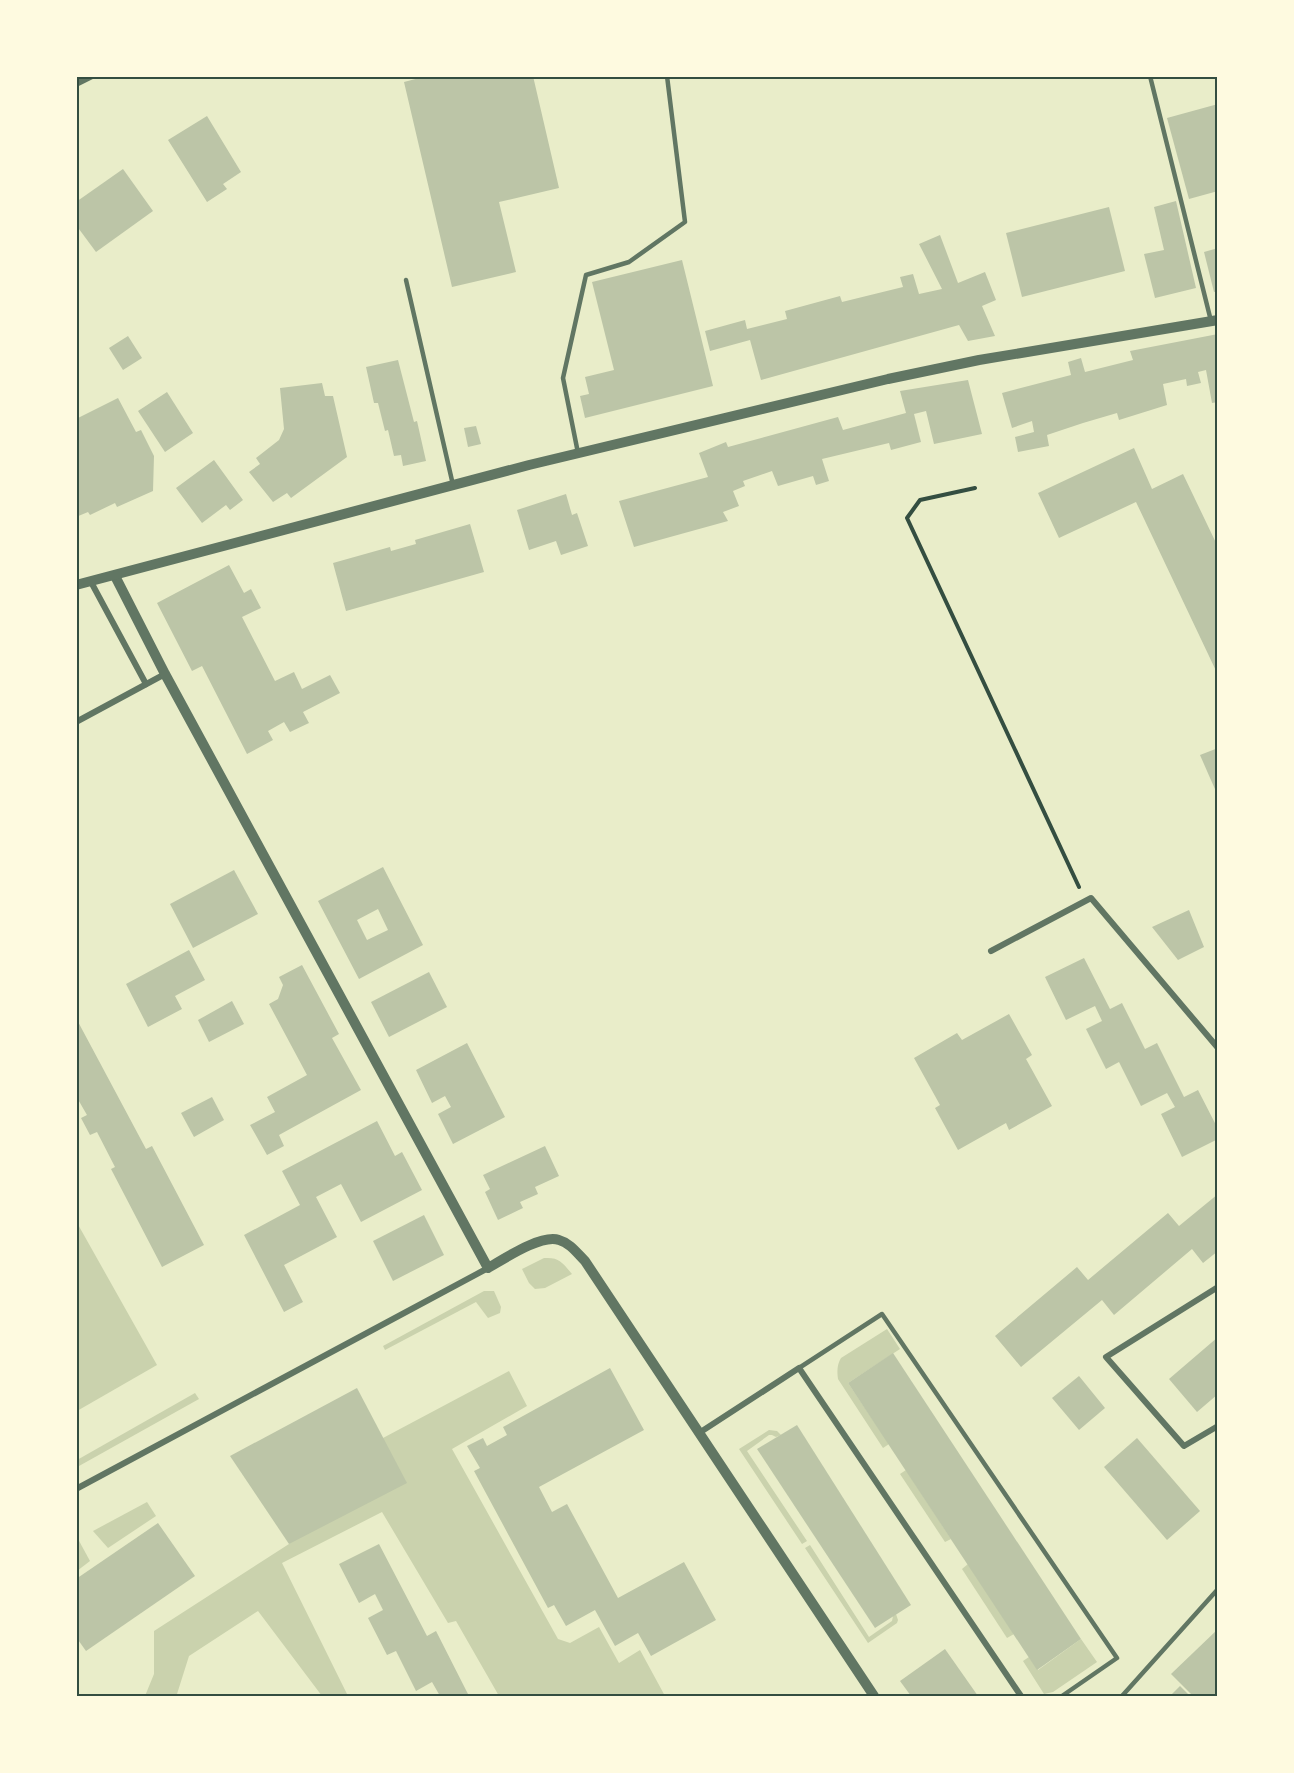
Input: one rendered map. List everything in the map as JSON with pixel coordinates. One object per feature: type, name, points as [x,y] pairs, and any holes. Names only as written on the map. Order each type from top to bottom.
[{"type":"street","points":[[76,84],[92,76]]},
{"type":"street","points":[[76,585],[578,453],[900,377],[979,360],[1214,321]]},
{"type":"street","points":[[115,576],[165,674],[488,1268]]},
{"type":"street","points":[[91,582],[146,684]]},
{"type":"street","points":[[76,722],[165,674]]},
{"type":"street","points":[[991,951],[1091,898],[1218,1048]]},
{"type":"street","points":[[76,1489],[535,1242],[557,1239],[571,1246],[596,1276],[874,1696]]},
{"type":"street","points":[[1218,1287],[1106,1357],[1184,1446],[1218,1426]]},
{"type":"street","points":[[699,1433],[799,1368],[1021,1696]]},
{"type":"lane","points":[[578,453],[562,378],[586,275],[629,262],[685,222],[667,76]]},
{"type":"lane","points":[[1150,76],[1214,321]]},
{"type":"lane","points":[[406,280],[453,485]]},
{"type":"lane","points":[[799,1368],[882,1314],[1117,1658],[1062,1696]]},
{"type":"lane","points":[[1122,1696],[1218,1589]]},
{"type":"path","points":[[975,488],[920,500],[907,518],[1085,902]]},
{"type":"green space","points":[[76,1221],[157,1365],[77,1411],[76,1411]]},
{"type":"green space","points":[[544,1258],[560,1261],[572,1274],[545,1288],[535,1289],[522,1269]]},
{"type":"green space","points":[[484,1291],[494,1291],[501,1307],[500,1313],[488,1318],[476,1302],[385,1350],[383,1346]]},
{"type":"green space","points":[[887,1329],[900,1349],[848,1383],[889,1444],[883,1448],[838,1379],[837,1371],[841,1358]]},
{"type":"green space","points":[[509,1371],[527,1406],[452,1449],[558,1639],[570,1643],[599,1627],[619,1663],[640,1650],[665,1696],[499,1696],[456,1621],[448,1623],[382,1512],[282,1563],[348,1696],[322,1696],[258,1611],[189,1656],[177,1694],[145,1696],[154,1674],[154,1631],[289,1544],[383,1438]]},
{"type":"green space","points":[[195,1393],[199,1399],[79,1466],[77,1460]]},
{"type":"green space","points":[[769,1430],[777,1431],[781,1435],[776,1437],[769,1435],[747,1451],[807,1541],[802,1544],[739,1449]]},
{"type":"green space","points":[[906,1470],[951,1539],[945,1542],[900,1474]]},
{"type":"green space","points":[[147,1502],[156,1516],[108,1548],[93,1531]]},
{"type":"green space","points":[[78,1539],[90,1561],[77,1571],[76,1540]]},
{"type":"green space","points":[[810,1545],[869,1637],[892,1621],[896,1614],[897,1623],[868,1643],[805,1548]]},
{"type":"green space","points":[[968,1564],[1014,1634],[1007,1638],[962,1569]]},
{"type":"green space","points":[[1081,1639],[1097,1662],[1053,1692],[1044,1694],[1023,1661],[1029,1657],[1038,1670]]},
{"type":"building","points":[[427,76],[533,76],[559,188],[499,202],[516,272],[452,287],[404,82]]},
{"type":"building","points":[[1218,104],[1218,191],[1189,199],[1167,118]]},
{"type":"building","points":[[207,116],[241,172],[223,184],[227,189],[207,202],[168,140]]},
{"type":"building","points":[[123,169],[153,211],[96,252],[76,225],[76,202]]},
{"type":"building","points":[[1176,201],[1196,288],[1155,298],[1144,254],[1164,250],[1154,207]]},
{"type":"building","points":[[1109,207],[1125,271],[1022,297],[1006,233]]},
{"type":"building","points":[[940,235],[958,283],[985,272],[996,300],[982,306],[995,336],[968,341],[959,325],[761,380],[750,340],[710,351],[705,331],[745,320],[747,329],[787,319],[785,311],[840,296],[842,302],[903,287],[900,277],[913,274],[919,294],[942,289],[919,244]]},
{"type":"building","points":[[1218,248],[1218,291],[1214,292],[1204,252]]},
{"type":"building","points":[[682,260],[713,386],[585,418],[580,396],[589,394],[585,377],[614,370],[592,282]]},
{"type":"building","points":[[1218,334],[1218,402],[1212,403],[1206,370],[1198,372],[1201,383],[1187,386],[1186,379],[1163,384],[1167,405],[1119,420],[1117,413],[1083,423],[1047,435],[1049,446],[1018,452],[1015,437],[1034,432],[1032,421],[1012,428],[1002,393],[1071,375],[1068,362],[1081,358],[1085,372],[1133,360],[1130,351]]},
{"type":"building","points":[[128,336],[142,358],[123,370],[109,348]]},
{"type":"building","points":[[398,360],[414,422],[417,421],[426,461],[403,466],[401,455],[394,456],[378,403],[374,403],[366,367]]},
{"type":"building","points":[[968,380],[982,434],[934,444],[926,411],[914,414],[921,442],[891,450],[889,443],[822,459],[829,481],[816,485],[813,476],[778,486],[772,471],[743,481],[745,486],[733,491],[739,506],[723,512],[728,521],[634,547],[619,501],[708,477],[699,453],[726,442],[728,447],[838,417],[843,430],[906,413],[900,391]]},
{"type":"building","points":[[322,383],[325,396],[333,396],[347,457],[291,498],[287,493],[273,502],[249,472],[260,464],[256,458],[279,440],[284,429],[280,388]]},
{"type":"building","points":[[167,392],[193,433],[165,452],[138,411]]},
{"type":"building","points":[[118,398],[136,432],[141,430],[154,456],[153,491],[117,507],[115,503],[90,515],[88,512],[76,517],[76,419]]},
{"type":"building","points":[[476,426],[481,444],[468,447],[464,428]]},
{"type":"building","points":[[1134,448],[1152,489],[1183,474],[1218,547],[1218,675],[1136,502],[1059,538],[1038,493]]},
{"type":"building","points":[[214,460],[243,500],[230,510],[226,505],[202,523],[176,488]]},
{"type":"building","points":[[566,494],[572,515],[577,513],[588,546],[561,555],[556,541],[529,550],[517,510]]},
{"type":"building","points":[[470,524],[484,572],[346,611],[333,563],[390,547],[391,551],[416,544],[415,540]]},
{"type":"building","points":[[229,565],[244,593],[251,589],[261,608],[242,617],[275,681],[294,672],[302,689],[330,675],[340,693],[303,712],[309,723],[290,732],[284,722],[268,731],[273,740],[247,754],[202,666],[192,671],[157,603]]},
{"type":"building","points":[[1218,748],[1218,796],[1200,755]]},
{"type":"building","points":[[383,867],[423,945],[359,979],[318,901]],"holes":[[[378,909],[388,930],[367,940],[357,920]]]},
{"type":"building","points":[[234,870],[258,914],[193,948],[170,904]]},
{"type":"building","points":[[1189,910],[1204,947],[1178,960],[1152,927]]},
{"type":"building","points":[[189,950],[205,980],[175,996],[182,1009],[148,1027],[126,984]]},
{"type":"building","points":[[1084,958],[1110,1009],[1122,1003],[1145,1049],[1157,1043],[1184,1097],[1198,1090],[1218,1129],[1218,1139],[1182,1157],[1161,1114],[1175,1107],[1167,1093],[1141,1106],[1119,1062],[1106,1069],[1086,1029],[1102,1021],[1095,1006],[1066,1020],[1045,977]]},
{"type":"building","points":[[302,965],[339,1034],[332,1038],[361,1090],[279,1135],[284,1146],[267,1155],[250,1125],[275,1112],[267,1097],[307,1075],[269,1004],[278,999],[283,985],[279,977]]},
{"type":"building","points":[[429,972],[447,1007],[389,1037],[371,1002]]},
{"type":"building","points":[[232,1001],[244,1024],[209,1042],[198,1020]]},
{"type":"building","points":[[1009,1014],[1032,1055],[1026,1059],[1052,1106],[1009,1130],[1006,1123],[958,1150],[935,1108],[940,1105],[914,1058],[957,1033],[962,1040]]},
{"type":"building","points":[[76,1018],[146,1149],[152,1146],[204,1245],[162,1267],[111,1169],[115,1167],[97,1132],[90,1135],[81,1118],[87,1115],[76,1096]]},
{"type":"building","points":[[467,1043],[505,1117],[453,1144],[438,1114],[451,1107],[445,1096],[432,1103],[416,1070]]},
{"type":"building","points":[[212,1097],[224,1120],[194,1137],[181,1113]]},
{"type":"building","points":[[377,1121],[395,1156],[402,1152],[422,1190],[361,1222],[341,1184],[316,1197],[337,1237],[284,1265],[303,1302],[284,1312],[244,1235],[300,1205],[282,1171]]},
{"type":"building","points":[[545,1146],[559,1176],[535,1187],[538,1194],[520,1202],[523,1208],[498,1220],[485,1192],[490,1189],[483,1175]]},
{"type":"building","points":[[1218,1194],[1218,1251],[1203,1263],[1192,1249],[1114,1315],[1102,1300],[1021,1367],[995,1336],[1077,1267],[1088,1280],[1168,1213],[1179,1226]]},
{"type":"building","points":[[424,1215],[444,1255],[393,1281],[373,1241]]},
{"type":"building","points":[[1218,1337],[1218,1394],[1197,1412],[1169,1379]]},
{"type":"building","points":[[893,1353],[1081,1639],[1037,1670],[848,1383]]},
{"type":"building","points":[[610,1368],[644,1430],[539,1487],[552,1512],[567,1504],[618,1598],[684,1562],[716,1620],[651,1656],[638,1633],[615,1646],[595,1610],[566,1626],[554,1605],[548,1608],[474,1471],[480,1468],[467,1446],[483,1438],[487,1446],[507,1435],[503,1427]]},
{"type":"building","points":[[1079,1376],[1105,1408],[1079,1430],[1052,1398]]},
{"type":"building","points":[[357,1388],[407,1483],[289,1544],[230,1456]]},
{"type":"building","points":[[797,1425],[911,1605],[875,1628],[757,1449]]},
{"type":"building","points":[[1137,1438],[1200,1511],[1167,1540],[1104,1467]]},
{"type":"building","points":[[158,1523],[195,1576],[86,1651],[76,1637],[76,1579]]},
{"type":"building","points":[[379,1544],[427,1636],[436,1631],[469,1696],[440,1696],[432,1682],[416,1691],[396,1651],[387,1655],[368,1618],[383,1610],[375,1594],[359,1603],[339,1564]]},
{"type":"building","points":[[1218,1629],[1218,1696],[1193,1696],[1171,1674]]},
{"type":"building","points":[[945,1649],[978,1696],[911,1696],[900,1681]]},
{"type":"building","points":[[1180,1686],[1190,1696],[1170,1696]]}]
